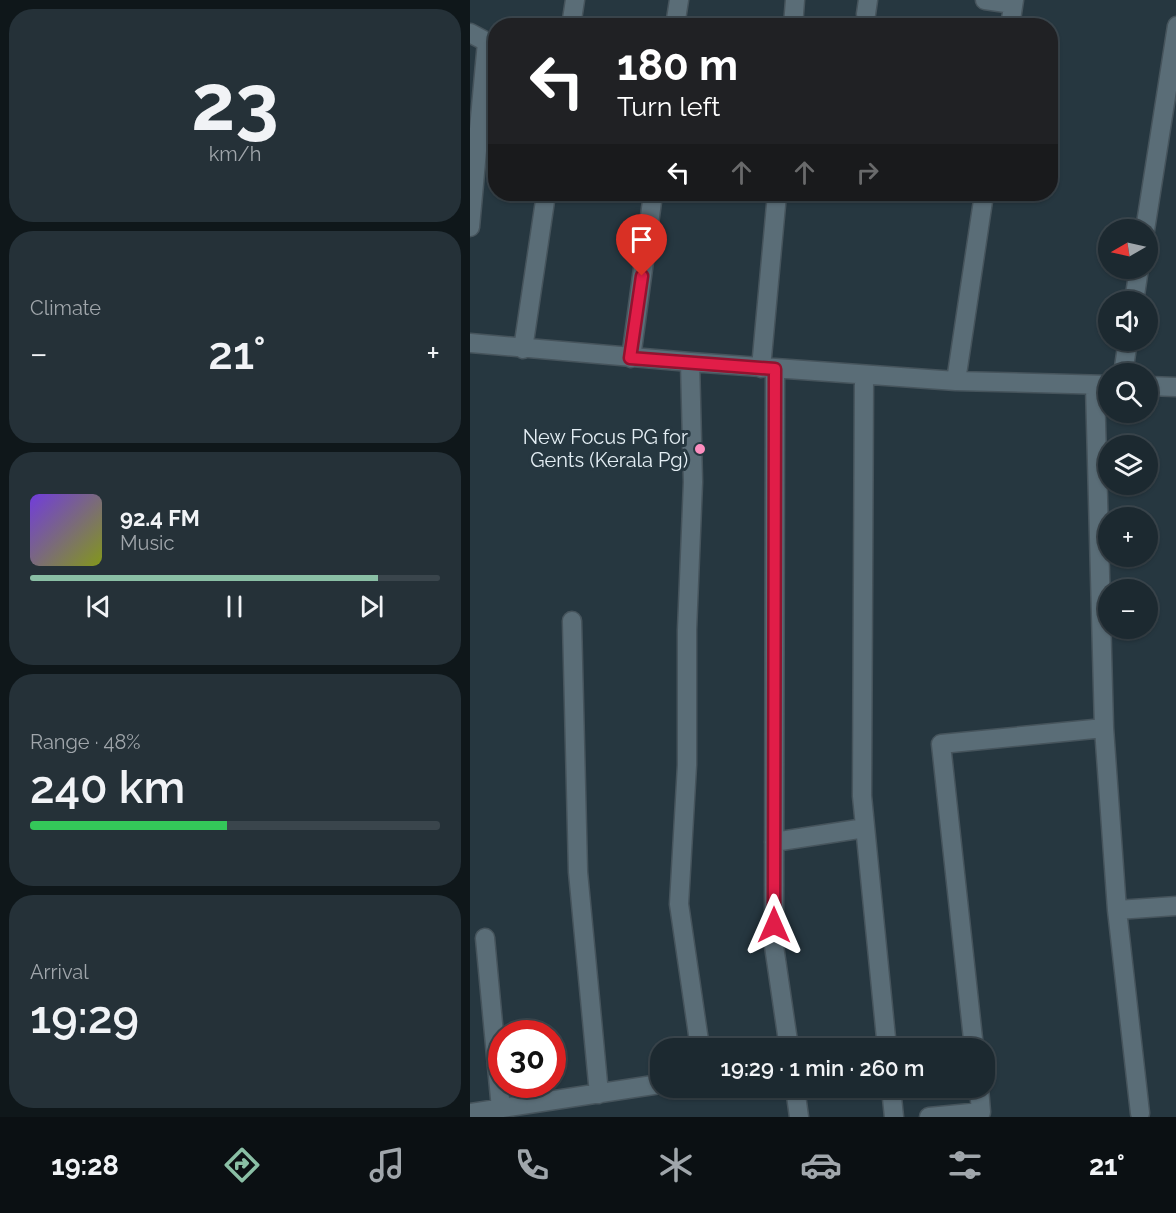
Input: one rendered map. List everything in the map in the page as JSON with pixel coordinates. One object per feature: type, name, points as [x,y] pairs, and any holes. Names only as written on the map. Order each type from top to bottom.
[{"type":"street","points":[[572,18],[575,0]]},
{"type":"street","points":[[676,18],[679,0]]},
{"type":"street","points":[[794,18],[795,0]]},
{"type":"street","points":[[985,0],[1014,2],[1011,18]]},
{"type":"street","points":[[1147,219],[1176,26]]},
{"type":"street","points":[[470,33],[487,42],[470,227]]},
{"type":"street","points":[[523,349],[545,201]]},
{"type":"street","points":[[630,358],[652,201]]},
{"type":"street","points":[[777,201],[768,369],[774,946],[788,1038]]},
{"type":"street","points":[[956,381],[983,201]]},
{"type":"street","points":[[470,343],[768,369],[956,381],[1098,385]]},
{"type":"street","points":[[690,363],[693,482],[687,630],[687,765],[679,904],[699,1038]]},
{"type":"street","points":[[864,375],[862,796],[886,1038]]},
{"type":"street","points":[[1158,386],[1176,387]]},
{"type":"street","points":[[1102,423],[1104,728],[1117,910],[1140,1113]]},
{"type":"street","points":[[572,621],[578,872],[599,1094]]},
{"type":"street","points":[[973,1038],[941,744],[1104,728]]},
{"type":"street","points":[[774,842],[865,828]]},
{"type":"street","points":[[1117,910],[1176,906]]},
{"type":"street","points":[[485,938],[501,1109]]},
{"type":"street","points":[[470,1113],[650,1086]]},
{"type":"street","points":[[796,1098],[799,1117]]},
{"type":"street","points":[[892,1098],[894,1117]]},
{"type":"street","points":[[929,1117],[981,1112],[980,1098]]},
{"type":"place","name":"New Focus PG for Gents (Kerala Pg)","points":[[700,449]]},
{"type":"route","points":[[642,276],[630,358],[775,369],[774,925]]}]
